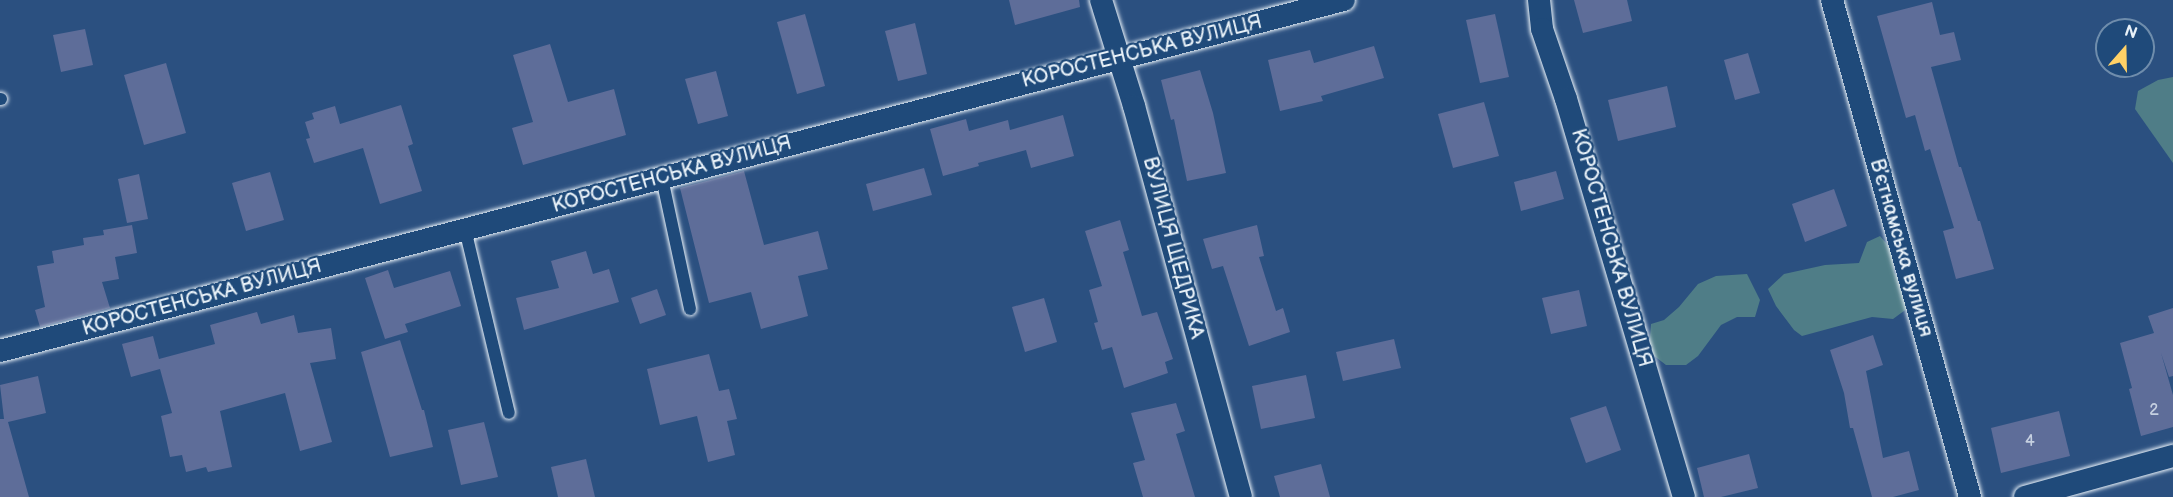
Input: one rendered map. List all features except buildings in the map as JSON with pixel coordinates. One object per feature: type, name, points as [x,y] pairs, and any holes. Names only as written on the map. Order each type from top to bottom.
[{"type":"street","name":"ВУЛИЦЯ ЩЕДРИКА","points":[[1101,0],[1134,106],[1241,497]]},
{"type":"street","name":"КОРОСТЕНСЬКА ВУЛИЦЯ","points":[[0,351],[1117,57],[1344,0]]},
{"type":"street","name":"КОРОСТЕНСЬКА ВУЛИЦЯ","points":[[1539,0],[1542,29],[1566,99],[1684,497]]},
{"type":"street","name":"Вʼєтнамська вулиця","points":[[1832,0],[1970,497]]},
{"type":"street","points":[[2025,497],[2173,456]]},
{"type":"lane","points":[[662,178],[690,309]]},
{"type":"lane","points":[[465,229],[509,412]]},
{"type":"green space","points":[[2173,77],[2173,163],[2135,109],[2138,91],[2158,80]]},
{"type":"green space","points":[[1880,236],[1893,251],[1894,272],[1909,293],[1908,308],[1893,319],[1872,317],[1802,336],[1794,330],[1776,306],[1768,289],[1784,274],[1825,265],[1859,263],[1867,242]]},
{"type":"green space","points":[[1747,274],[1760,300],[1755,317],[1737,317],[1721,325],[1698,356],[1686,365],[1666,365],[1649,352],[1651,324],[1664,320],[1679,307],[1698,284],[1716,276]]}]
